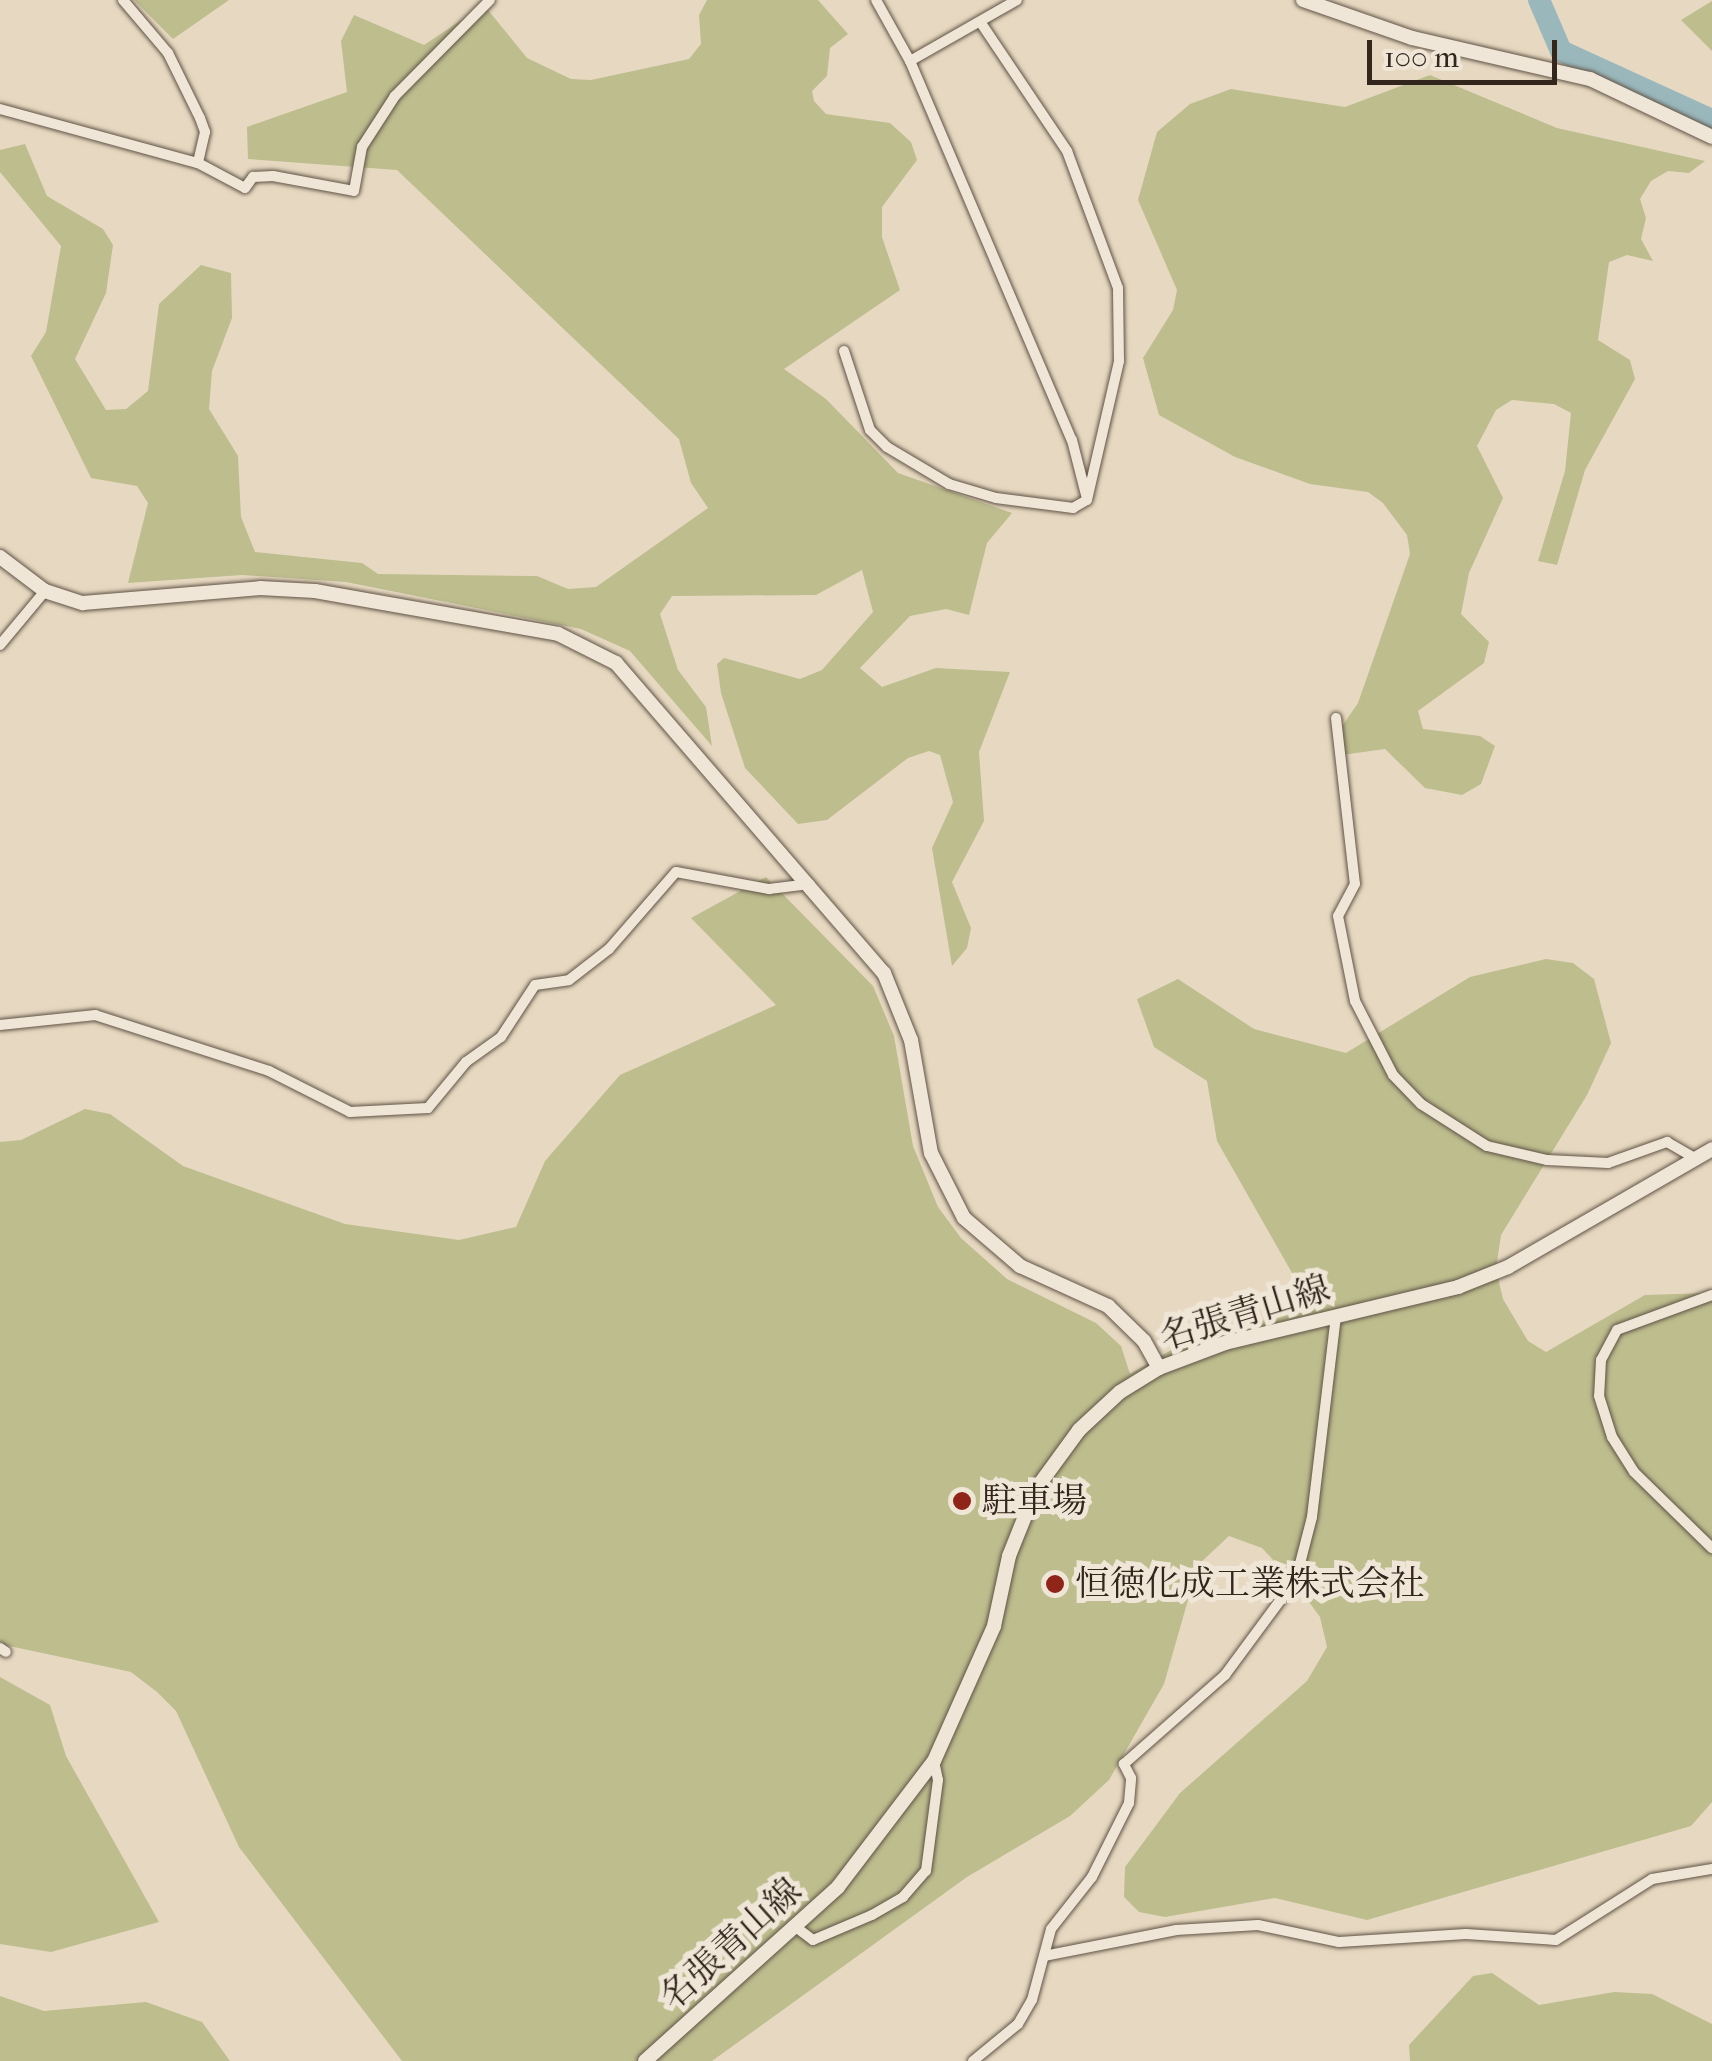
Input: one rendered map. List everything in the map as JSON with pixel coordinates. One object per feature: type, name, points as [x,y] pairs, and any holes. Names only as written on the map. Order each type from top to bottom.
[{"type":"main road","points":[[1303,0],[1412,38],[1590,79],[1712,137]]},
{"type":"main road","points":[[0,557],[45,591],[101,605],[222,590],[315,591],[572,639],[637,682],[811,884],[900,1002],[931,1153],[957,1208],[1020,1266],[1108,1306],[1144,1341],[1159,1368]]},
{"type":"main road","name":"名張青山線","points":[[646,2061],[838,1887],[934,1760],[994,1626],[1009,1556],[1036,1489],[1079,1430],[1159,1368],[1225,1343],[1458,1287],[1508,1267],[1712,1149]]},
{"type":"street","points":[[123,0],[168,53],[200,118],[205,132],[198,163]]},
{"type":"street","points":[[0,109],[198,163],[245,188],[252,177],[273,176],[354,191],[362,147],[395,96],[490,0]]},
{"type":"street","points":[[866,0],[878,5],[910,61],[1072,440],[1087,500]]},
{"type":"street","points":[[910,61],[981,24],[1017,0]]},
{"type":"street","points":[[844,351],[870,430],[887,447],[950,484],[996,498],[1073,508],[1087,500],[1119,361],[1118,288],[1066,151],[981,24]]},
{"type":"street","points":[[0,645],[45,591]]},
{"type":"street","points":[[1336,718],[1355,884],[1338,916],[1354,1001],[1393,1074],[1421,1104],[1487,1146],[1590,1163],[1672,1142],[1695,1158]]},
{"type":"street","points":[[0,1025],[94,1014],[269,1071],[350,1112],[428,1108],[466,1062],[501,1036],[535,985],[570,980],[609,948],[676,872],[768,889],[811,884]]},
{"type":"street","points":[[1712,1295],[1616,1330],[1601,1360],[1598,1396],[1612,1438],[1634,1472],[1712,1548]]},
{"type":"street","points":[[974,2061],[1018,2024],[1051,1929],[1092,1877],[1129,1803],[1131,1778],[1124,1764],[1225,1675],[1296,1579],[1312,1517],[1336,1316]]},
{"type":"street","points":[[796,1928],[813,1940],[872,1915],[903,1897],[926,1871],[938,1780],[934,1760]]},
{"type":"street","points":[[1044,1956],[1176,1930],[1258,1925],[1339,1942],[1466,1934],[1556,1940],[1652,1879],[1712,1869]]},
{"type":"green space","points":[[134,0],[229,0],[173,39]]},
{"type":"green space","points":[[707,0],[818,0],[848,34],[830,48],[827,76],[812,91],[814,101],[826,114],[890,123],[911,142],[917,160],[882,207],[882,237],[900,290],[784,369],[826,399],[898,473],[1012,513],[987,543],[969,615],[946,609],[910,616],[860,668],[882,687],[936,668],[1010,672],[979,752],[984,821],[952,882],[971,928],[967,948],[952,966],[932,848],[953,802],[940,755],[929,751],[908,758],[827,820],[798,824],[745,768],[721,693],[717,664],[724,658],[800,679],[822,670],[873,612],[862,570],[816,595],[672,596],[660,614],[678,670],[706,707],[712,746],[630,651],[581,629],[346,582],[242,575],[128,583],[148,503],[137,486],[91,478],[31,356],[46,332],[61,246],[0,172],[0,150],[25,144],[47,196],[103,229],[113,245],[106,293],[75,359],[106,410],[126,409],[148,391],[159,304],[201,265],[231,273],[232,318],[212,371],[209,409],[238,456],[241,517],[255,552],[362,563],[378,574],[537,576],[568,589],[596,587],[708,508],[691,483],[679,439],[397,170],[248,159],[247,127],[347,92],[341,41],[354,15],[424,45],[484,5],[527,58],[571,79],[591,80],[689,59],[701,44],[699,15]]},
{"type":"green space","points":[[1712,1],[1712,51],[1681,20]]},
{"type":"green space","points":[[1430,75],[1557,128],[1705,161],[1689,173],[1668,171],[1651,181],[1640,199],[1646,218],[1641,239],[1653,261],[1627,255],[1609,262],[1598,340],[1630,360],[1635,379],[1585,470],[1557,565],[1538,561],[1565,471],[1571,413],[1554,404],[1512,400],[1496,410],[1477,446],[1503,498],[1469,573],[1461,614],[1489,642],[1484,663],[1418,711],[1423,729],[1480,736],[1495,746],[1481,784],[1462,795],[1425,788],[1385,749],[1342,755],[1336,735],[1358,703],[1410,554],[1407,535],[1383,503],[1368,492],[1310,484],[1235,457],[1159,415],[1143,358],[1173,310],[1177,290],[1138,200],[1157,132],[1190,104],[1231,89],[1345,107]]},
{"type":"green space","points":[[766,877],[873,986],[894,1036],[913,1146],[938,1207],[961,1238],[1007,1279],[1096,1323],[1121,1346],[1130,1374],[1190,1339],[1312,1308],[1217,1141],[1207,1081],[1154,1047],[1137,999],[1178,979],[1254,1029],[1346,1053],[1470,977],[1546,959],[1573,963],[1594,979],[1611,1043],[1587,1095],[1501,1235],[1496,1269],[1503,1299],[1528,1341],[1546,1352],[1645,1295],[1712,1293],[1712,1802],[1691,1826],[1367,1920],[1275,1898],[1165,1917],[1139,1912],[1124,1897],[1125,1867],[1180,1793],[1307,1681],[1327,1647],[1320,1617],[1298,1587],[1262,1548],[1229,1536],[1198,1565],[1164,1684],[1109,1780],[1070,1816],[967,1877],[712,2061],[402,2061],[239,1847],[176,1711],[131,1672],[0,1644],[0,1142],[21,1140],[85,1109],[110,1114],[183,1166],[345,1224],[459,1240],[516,1227],[545,1161],[620,1075],[776,1005],[691,918]]},
{"type":"green space","points":[[0,1677],[50,1705],[66,1756],[159,1922],[51,1952],[0,1944]]},
{"type":"green space","points":[[1492,1973],[1539,2005],[1614,1992],[1652,1994],[1712,2024],[1712,2061],[1410,2061],[1409,2045],[1473,1976]]},
{"type":"green space","points":[[0,1996],[44,2011],[146,2002],[202,2022],[230,2061],[0,2061]]},
{"type":"waterway","points":[[1539,0],[1561,51],[1712,120]]},
{"type":"place","name":"駐車場","points":[[962,1501]]},
{"type":"place","name":"恒徳化成工業株式会社","points":[[1055,1584]]}]
